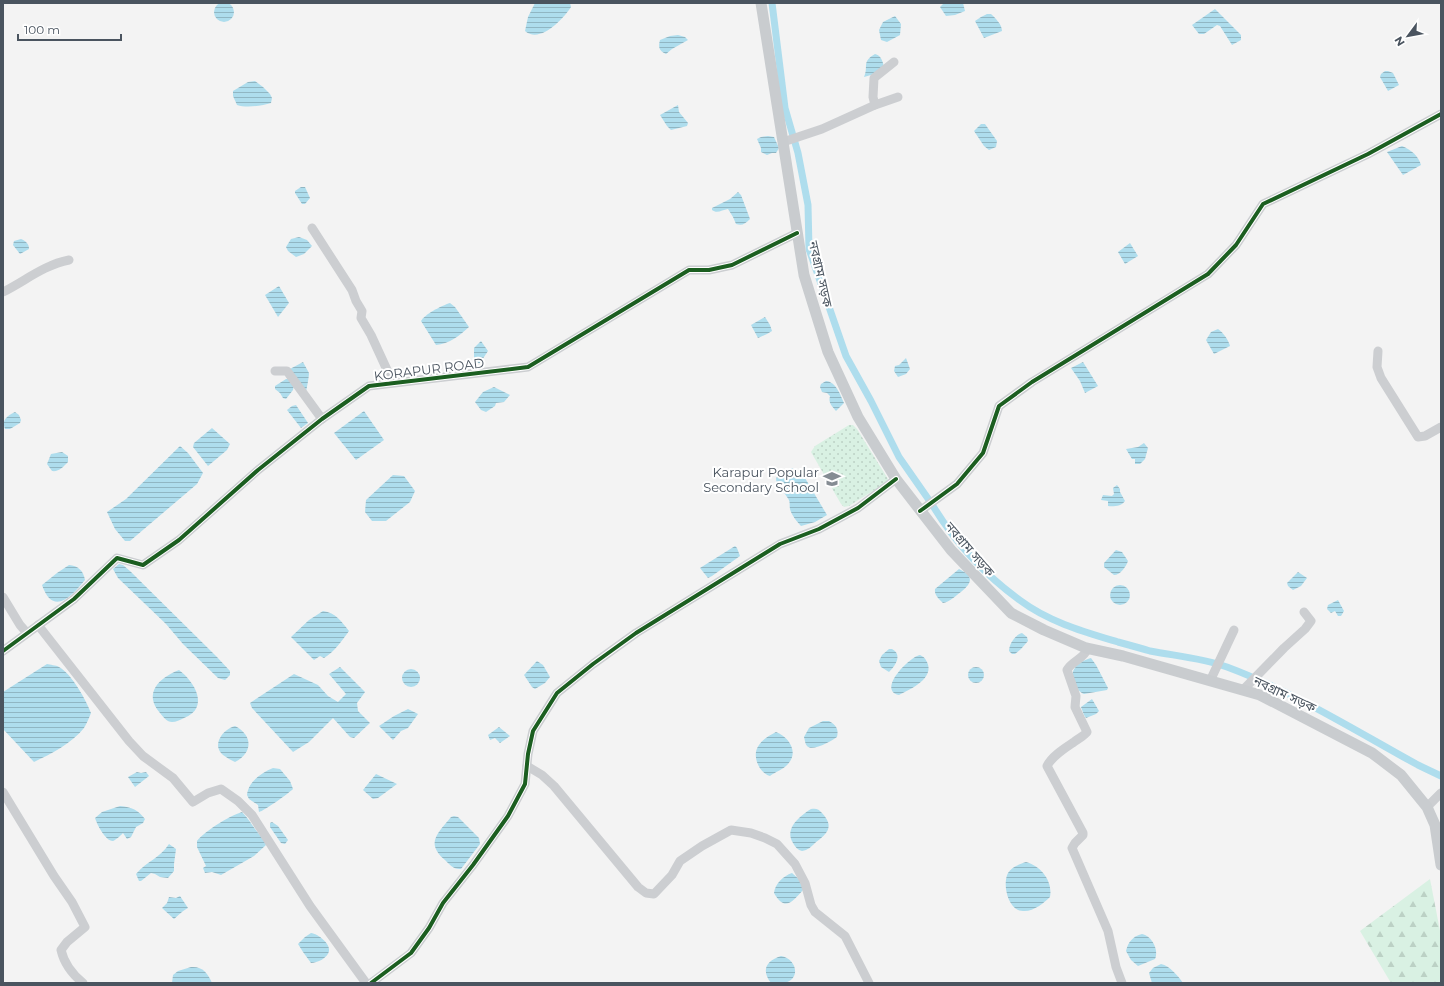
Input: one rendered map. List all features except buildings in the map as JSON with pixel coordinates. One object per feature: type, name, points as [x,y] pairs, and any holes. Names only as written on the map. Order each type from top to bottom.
[{"type":"main road","name":"নবগ্রাম সড়ক","points":[[761,3],[804,275],[828,352],[858,417],[896,480],[920,511],[951,550],[1010,612],[1044,630],[1088,648],[1123,656],[1260,695],[1372,753],[1401,775],[1427,807],[1435,825],[1441,865]]},
{"type":"street","points":[[875,106],[873,97],[874,78],[894,62]]},
{"type":"street","points":[[783,142],[822,129],[898,97]]},
{"type":"street","points":[[920,511],[957,484],[983,453],[999,406],[1032,382],[1208,274],[1236,245],[1263,204],[1368,154],[1441,114]]},
{"type":"street","points":[[312,228],[352,290],[362,311],[362,318],[388,372],[390,383]]},
{"type":"street","name":"KORAPUR ROAD","points":[[3,651],[74,599],[117,558],[143,565],[179,540],[258,470],[322,419],[370,386],[528,367],[689,270],[710,270],[732,265],[797,233]]},
{"type":"street","points":[[3,292],[44,268],[69,260]]},
{"type":"street","points":[[1378,351],[1377,367],[1381,378],[1418,437],[1425,436],[1441,427]]},
{"type":"street","points":[[275,370],[288,371],[322,419]]},
{"type":"street","points":[[371,983],[411,953],[429,928],[443,903],[508,816],[525,784],[533,731],[557,693],[593,664],[636,633],[780,544],[819,529],[858,508],[896,480]]},
{"type":"street","points":[[3,597],[20,625],[27,633]]},
{"type":"street","points":[[1243,690],[1305,629],[1311,621],[1304,612]]},
{"type":"street","points":[[38,625],[129,741],[143,756],[173,778],[193,802],[208,793],[221,789],[238,801],[252,816],[310,906],[366,983]]},
{"type":"street","points":[[1210,681],[1234,630]]},
{"type":"street","points":[[1088,648],[1084,656],[1070,665],[1067,670],[1076,696],[1075,707],[1087,732],[1050,761],[1047,766],[1083,835],[1072,848],[1108,931],[1116,967],[1122,983]]},
{"type":"street","points":[[527,766],[542,775],[554,786],[638,887],[646,892],[654,894],[672,875],[680,861],[702,846],[731,830],[751,833],[777,844],[795,864],[808,891],[811,905],[815,912],[845,936],[869,983]]},
{"type":"street","points":[[3,792],[54,876],[72,902],[85,927],[67,942],[61,950],[63,958],[74,976],[82,983]]},
{"type":"street","points":[[1427,807],[1441,793]]},
{"type":"green space","points":[[849,425],[853,425],[857,429],[888,479],[887,482],[849,506],[844,507],[811,452],[815,446]]},
{"type":"green space","points":[[1430,879],[1441,936],[1441,983],[1391,983],[1360,931]]},
{"type":"water","points":[[220,2],[228,2],[234,8],[234,16],[228,22],[220,22],[214,16],[214,8]]},
{"type":"water","points":[[535,3],[570,3],[571,7],[563,18],[551,28],[544,32],[531,34],[525,31],[528,17]]},
{"type":"water","points":[[944,3],[963,3],[965,11],[955,15],[946,16],[940,7]]},
{"type":"water","points":[[1215,9],[1241,35],[1241,40],[1232,45],[1220,26],[1217,25],[1204,34],[1199,34],[1192,25]]},
{"type":"water","points":[[987,14],[991,14],[996,19],[1001,26],[1002,31],[984,38],[975,21]]},
{"type":"water","points":[[895,16],[901,24],[900,35],[887,42],[881,40],[879,30],[883,22]]},
{"type":"water","points":[[678,35],[685,37],[688,40],[666,54],[660,50],[660,40]]},
{"type":"water","points":[[875,54],[880,57],[884,67],[876,76],[871,75],[864,77],[868,59]]},
{"type":"water","points":[[1385,71],[1393,73],[1399,85],[1388,91],[1380,77]]},
{"type":"water","points":[[255,81],[270,94],[272,98],[271,103],[254,106],[237,105],[233,96],[233,91],[248,82]]},
{"type":"water","points":[[678,105],[679,112],[688,123],[687,126],[671,130],[660,115]]},
{"type":"water","points":[[981,124],[985,124],[997,141],[996,147],[989,150],[984,146],[974,131]]},
{"type":"water","points":[[768,136],[774,137],[779,148],[776,153],[767,155],[761,152],[757,139]]},
{"type":"water","points":[[1402,146],[1414,153],[1421,165],[1403,175],[1387,152]]},
{"type":"water","points":[[301,187],[305,187],[310,198],[305,204],[302,204],[295,193],[295,191]]},
{"type":"water","points":[[738,192],[741,195],[750,219],[742,225],[736,224],[728,209],[718,212],[712,210],[712,208],[730,199]]},
{"type":"water","points":[[299,237],[307,240],[312,246],[304,254],[296,257],[288,251],[286,247],[291,239]]},
{"type":"water","points":[[21,239],[27,243],[29,249],[20,254],[13,245],[14,241]]},
{"type":"water","points":[[1130,243],[1138,256],[1125,264],[1118,252]]},
{"type":"water","points":[[279,286],[289,303],[278,317],[265,295]]},
{"type":"water","points":[[450,303],[455,307],[469,327],[454,339],[436,345],[421,321],[438,308]]},
{"type":"water","points":[[765,317],[772,331],[758,338],[751,325]]},
{"type":"water","points":[[1218,329],[1226,337],[1230,346],[1214,354],[1206,340],[1211,332]]},
{"type":"water","points":[[481,341],[488,351],[480,363],[478,363],[474,360],[474,348]]},
{"type":"water","points":[[906,358],[910,369],[906,374],[898,377],[894,371],[895,366],[899,365]]},
{"type":"water","points":[[303,362],[309,373],[306,391],[290,369]]},
{"type":"water","points":[[1083,362],[1098,386],[1085,393],[1080,381],[1071,368]]},
{"type":"water","points":[[286,379],[289,379],[294,385],[293,390],[286,399],[283,398],[275,389],[275,386]]},
{"type":"water","points":[[826,381],[835,386],[844,403],[836,411],[830,403],[830,396],[827,393],[822,392],[820,387],[821,384]]},
{"type":"water","points":[[494,387],[510,395],[504,402],[496,403],[495,406],[486,412],[481,410],[475,402],[483,392]]},
{"type":"water","points":[[296,405],[308,423],[301,428],[287,410]]},
{"type":"water","points":[[364,411],[384,440],[356,460],[334,433]]},
{"type":"water","points":[[15,412],[19,415],[21,420],[20,423],[10,429],[5,429],[4,421]]},
{"type":"water","points":[[212,428],[230,444],[227,450],[208,466],[193,447],[194,443]]},
{"type":"water","points":[[1144,443],[1148,448],[1145,459],[1140,464],[1135,464],[1135,459],[1132,459],[1126,449],[1138,447]]},
{"type":"water","points":[[180,446],[188,453],[203,473],[197,484],[130,541],[125,541],[115,529],[107,512],[126,499]]},
{"type":"water","points":[[62,452],[68,456],[68,462],[59,470],[52,471],[47,464],[51,454]]},
{"type":"water","points":[[792,468],[805,478],[827,515],[815,522],[801,526],[790,509],[789,500],[776,481],[776,478]]},
{"type":"water","points":[[393,475],[404,476],[415,491],[410,502],[386,521],[372,521],[365,512],[366,500]]},
{"type":"water","points":[[1117,485],[1125,501],[1117,506],[1108,506],[1108,501],[1101,500],[1103,495],[1112,496],[1114,494],[1113,488]]},
{"type":"water","points":[[735,546],[740,556],[708,578],[700,568]]},
{"type":"water","points":[[1116,550],[1122,552],[1128,561],[1126,566],[1118,574],[1114,575],[1104,567],[1104,563]]},
{"type":"water","points":[[119,564],[123,565],[130,571],[230,671],[230,675],[225,680],[218,678],[183,644],[166,624],[118,578],[113,569]]},
{"type":"water","points":[[69,565],[80,569],[85,580],[69,597],[57,602],[52,600],[46,595],[42,585]]},
{"type":"water","points":[[959,569],[965,572],[970,579],[970,582],[951,600],[943,603],[936,595],[935,589]]},
{"type":"water","points":[[1298,572],[1307,578],[1301,586],[1293,590],[1287,583]]},
{"type":"water","points":[[1120,585],[1127,588],[1130,595],[1127,602],[1120,605],[1113,602],[1110,595],[1113,588]]},
{"type":"water","points":[[1338,600],[1344,611],[1341,616],[1338,616],[1335,611],[1331,613],[1327,609],[1328,605]]},
{"type":"water","points":[[323,611],[335,616],[349,631],[331,653],[324,658],[320,656],[314,660],[291,637],[309,620]]},
{"type":"water","points":[[1022,633],[1027,637],[1028,641],[1015,654],[1012,654],[1009,651],[1011,643]]},
{"type":"water","points":[[889,649],[895,651],[897,654],[897,660],[894,667],[889,672],[881,667],[879,661],[882,655]]},
{"type":"water","points":[[920,655],[926,660],[929,668],[925,678],[915,686],[899,695],[893,692],[891,687],[897,674],[909,661]]},
{"type":"water","points":[[1091,658],[1108,688],[1107,690],[1084,694],[1075,684],[1073,679],[1073,671],[1082,662]]},
{"type":"water","points":[[537,661],[543,665],[550,677],[545,683],[535,689],[524,675]]},
{"type":"water","points":[[47,664],[58,666],[69,675],[86,701],[91,713],[84,728],[74,739],[54,752],[34,762],[3,729],[3,692]]},
{"type":"water","points":[[340,667],[365,692],[357,703],[358,711],[370,723],[354,738],[350,737],[333,718],[309,742],[293,752],[252,708],[250,703],[294,674],[318,685],[328,696],[338,702],[346,694],[329,674]]},
{"type":"water","points":[[973,667],[979,667],[984,672],[982,681],[979,683],[973,683],[968,678],[968,672]]},
{"type":"water","points":[[411,669],[417,672],[420,678],[417,684],[411,687],[405,684],[402,678],[405,672]]},
{"type":"water","points":[[179,670],[190,681],[197,695],[198,702],[192,714],[178,721],[170,722],[164,718],[155,706],[153,693],[165,677]]},
{"type":"water","points":[[1092,699],[1099,711],[1096,714],[1086,718],[1081,707]]},
{"type":"water","points":[[408,709],[418,714],[408,728],[401,731],[393,740],[379,726]]},
{"type":"water","points":[[823,721],[829,721],[835,726],[838,732],[837,737],[822,745],[810,748],[806,745],[804,737],[809,728]]},
{"type":"water","points":[[235,726],[245,734],[248,739],[248,749],[241,758],[235,762],[223,755],[218,747],[218,742],[226,730]]},
{"type":"water","points":[[499,727],[510,736],[500,743],[495,738],[490,740],[488,735]]},
{"type":"water","points":[[776,732],[785,737],[791,745],[793,755],[786,766],[770,776],[760,768],[757,763],[756,754],[761,743],[767,737]]},
{"type":"water","points":[[273,768],[280,769],[290,781],[293,789],[282,798],[259,812],[258,805],[249,799],[247,795],[248,790],[256,778]]},
{"type":"water","points":[[137,772],[146,772],[149,776],[135,787],[128,777]]},
{"type":"water","points":[[376,774],[397,784],[378,798],[373,799],[363,790]]},
{"type":"water","points":[[120,806],[128,807],[140,813],[145,819],[143,823],[136,827],[131,837],[127,839],[123,833],[113,841],[104,835],[95,818],[102,812]]},
{"type":"water","points":[[811,809],[817,809],[821,812],[826,818],[829,826],[828,830],[823,836],[809,848],[802,851],[794,844],[790,832],[794,823]]},
{"type":"water","points":[[242,812],[266,845],[254,856],[221,875],[212,872],[205,873],[203,868],[206,866],[197,847],[197,841],[218,824]]},
{"type":"water","points":[[451,817],[458,817],[479,838],[480,844],[461,869],[454,868],[439,854],[435,843],[438,833]]},
{"type":"water","points":[[272,822],[278,826],[288,840],[285,844],[281,843],[270,827],[270,823]]},
{"type":"water","points":[[169,844],[176,849],[174,871],[168,878],[160,877],[151,873],[139,881],[136,874],[162,853]]},
{"type":"water","points":[[1026,862],[1036,867],[1045,875],[1050,885],[1050,897],[1034,909],[1023,911],[1013,907],[1010,902],[1006,890],[1006,878],[1012,869]]},
{"type":"water","points":[[792,873],[802,882],[803,890],[792,901],[785,904],[778,899],[774,893],[776,886],[780,881]]},
{"type":"water","points":[[180,896],[188,908],[174,919],[162,908],[167,903],[169,897],[176,898]]},
{"type":"water","points":[[311,933],[323,939],[328,945],[329,951],[327,956],[322,960],[311,963],[298,944]]},
{"type":"water","points":[[1142,934],[1146,935],[1152,940],[1156,955],[1155,959],[1138,966],[1131,960],[1126,951],[1131,940]]},
{"type":"water","points":[[781,956],[790,960],[795,969],[795,973],[790,981],[771,983],[766,974],[767,966],[772,960]]},
{"type":"water","points":[[1161,964],[1171,969],[1183,983],[1152,983],[1149,973],[1153,968]]},
{"type":"water","points":[[191,967],[204,971],[209,976],[212,983],[172,983],[173,975],[178,971]]},
{"type":"waterway","points":[[772,3],[785,108],[798,153],[808,205],[809,249],[846,356],[871,401],[899,457],[929,500]]},
{"type":"waterway","points":[[933,506],[951,533],[972,558],[1008,591],[1043,615],[1068,626],[1118,642],[1150,651],[1208,661],[1252,677],[1301,700],[1418,765],[1441,776]]},
{"type":"cycle path","points":[[920,511],[957,484],[983,453],[999,406],[1032,382],[1208,274],[1236,245],[1263,204],[1368,154],[1441,114]]},
{"type":"cycle path","points":[[3,651],[74,599],[117,558],[143,565],[179,540],[258,470],[322,419],[369,386],[528,367],[689,270],[709,270],[732,265],[797,233]]},
{"type":"cycle path","points":[[371,983],[411,953],[429,928],[443,903],[473,865],[508,816],[525,784],[528,754],[533,731],[557,693],[593,664],[636,633],[780,544],[819,529],[858,508],[896,479]]},
{"type":"place","name":"Karapur Popular Secondary School","points":[[832,479]]}]
